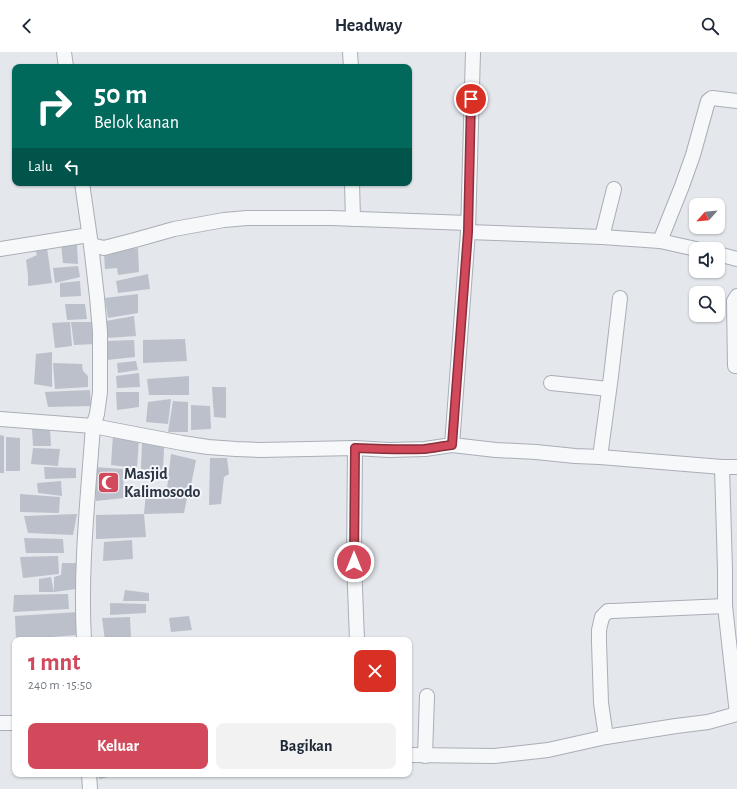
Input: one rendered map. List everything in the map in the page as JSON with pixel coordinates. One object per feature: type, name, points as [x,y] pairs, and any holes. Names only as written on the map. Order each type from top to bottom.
[{"type":"street","points":[[64,52],[66,64]]},
{"type":"street","points":[[350,52],[351,64]]},
{"type":"street","points":[[452,445],[468,227],[472,52]]},
{"type":"street","points":[[660,241],[682,186],[708,101],[712,98],[737,100]]},
{"type":"street","points":[[82,186],[97,297],[100,332],[100,392],[97,414],[93,426],[84,566],[84,637]]},
{"type":"street","points":[[352,186],[353,219]]},
{"type":"street","points":[[602,237],[614,189]]},
{"type":"street","points":[[0,249],[90,240],[104,248],[174,229],[224,220],[247,218],[353,219],[660,241],[689,248]]},
{"type":"street","points":[[725,255],[737,258]]},
{"type":"street","points":[[735,366],[734,301],[737,296]]},
{"type":"street","points":[[600,457],[620,298]]},
{"type":"street","points":[[551,383],[609,389]]},
{"type":"street","points":[[0,419],[93,426],[182,443],[236,449],[260,450],[355,448],[389,450],[424,449],[452,445],[496,450],[737,467]]},
{"type":"street","points":[[355,448],[354,562],[357,637]]},
{"type":"street","points":[[412,755],[494,756],[548,750],[606,737],[708,722],[737,714],[725,606],[722,467]]},
{"type":"street","points":[[606,737],[601,703],[599,642],[600,623],[604,614],[608,611],[725,606]]},
{"type":"street","points":[[425,756],[427,696]]},
{"type":"street","points":[[0,723],[12,723]]},
{"type":"street","points":[[90,777],[90,789]]},
{"type":"building","points":[[61,244],[77,245],[78,264],[63,263]]},
{"type":"building","points":[[47,248],[52,283],[28,286],[26,260],[37,255],[35,249]]},
{"type":"building","points":[[138,248],[139,272],[118,275],[117,268],[105,269],[104,253]]},
{"type":"building","points":[[78,266],[80,277],[55,283],[53,268]]},
{"type":"building","points":[[148,274],[150,289],[118,293],[116,281]]},
{"type":"building","points":[[80,281],[81,296],[60,297],[60,283]]},
{"type":"building","points":[[138,294],[138,313],[108,318],[105,298]]},
{"type":"building","points":[[65,304],[85,304],[87,319],[67,320]]},
{"type":"building","points":[[134,316],[136,336],[107,338],[106,321]]},
{"type":"building","points":[[70,322],[72,346],[55,348],[52,323]]},
{"type":"building","points":[[71,322],[94,322],[95,344],[74,345]]},
{"type":"building","points":[[185,339],[187,361],[143,363],[143,340]]},
{"type":"building","points":[[134,340],[135,357],[107,360],[105,341]]},
{"type":"building","points":[[52,352],[52,387],[34,384],[36,354]]},
{"type":"building","points":[[136,361],[138,370],[118,373],[117,363]]},
{"type":"building","points":[[53,363],[82,364],[83,371],[88,376],[88,387],[55,389]]},
{"type":"building","points":[[139,373],[140,387],[117,388],[116,376]]},
{"type":"building","points":[[189,376],[189,395],[149,395],[147,379]]},
{"type":"building","points":[[212,387],[226,387],[226,418],[214,417]]},
{"type":"building","points":[[90,390],[91,406],[48,407],[45,392]]},
{"type":"building","points":[[116,392],[139,392],[139,407],[117,410]]},
{"type":"building","points":[[171,399],[168,424],[146,422],[148,402]]},
{"type":"building","points":[[173,401],[188,402],[188,432],[168,432]]},
{"type":"building","points":[[191,405],[210,406],[211,429],[191,430]]},
{"type":"building","points":[[32,428],[50,429],[51,446],[33,446]]},
{"type":"building","points":[[0,435],[4,436],[4,473],[0,473]]},
{"type":"building","points":[[113,435],[139,439],[137,468],[111,465]]},
{"type":"building","points":[[6,437],[20,438],[20,471],[6,471]]},
{"type":"building","points":[[142,443],[164,447],[163,472],[141,469]]},
{"type":"building","points":[[33,448],[60,449],[58,466],[31,464]]},
{"type":"building","points":[[171,454],[196,460],[189,495],[167,489]]},
{"type":"building","points":[[210,458],[227,458],[229,474],[224,477],[221,504],[209,505]]},
{"type":"building","points":[[44,467],[76,468],[76,478],[45,479]]},
{"type":"building","name":"Masjid Kalimosodo","points":[[94,467],[123,469],[124,498],[96,501]]},
{"type":"building","points":[[61,481],[62,496],[38,493],[37,483]]},
{"type":"building","points":[[146,492],[187,498],[184,513],[144,514]]},
{"type":"building","points":[[20,494],[60,497],[59,513],[20,512]]},
{"type":"building","points":[[77,514],[73,535],[28,533],[24,516]]},
{"type":"building","points":[[144,514],[146,537],[96,539],[96,515]]},
{"type":"building","points":[[24,538],[63,539],[64,553],[26,553]]},
{"type":"building","points":[[132,540],[133,559],[103,561],[104,542]]},
{"type":"building","points":[[58,556],[59,574],[23,578],[20,557]]},
{"type":"building","points":[[62,563],[77,563],[76,589],[54,592],[54,577],[61,575]]},
{"type":"building","points":[[51,577],[54,592],[39,592],[39,579]]},
{"type":"building","points":[[125,590],[149,593],[149,601],[123,601]]},
{"type":"building","points":[[68,594],[69,609],[13,612],[14,595]]},
{"type":"building","points":[[110,603],[146,604],[146,613],[110,615]]},
{"type":"building","points":[[78,612],[76,635],[52,637],[16,637],[15,616]]},
{"type":"building","points":[[189,616],[192,630],[171,632],[169,618]]},
{"type":"building","points":[[130,617],[131,637],[105,637],[102,618]]},
{"type":"place","name":"Masjid Kalimosodo","points":[[109,483]]},
{"type":"route","points":[[354,562],[355,448],[389,450],[424,449],[452,445],[468,232],[471,99]]}]
